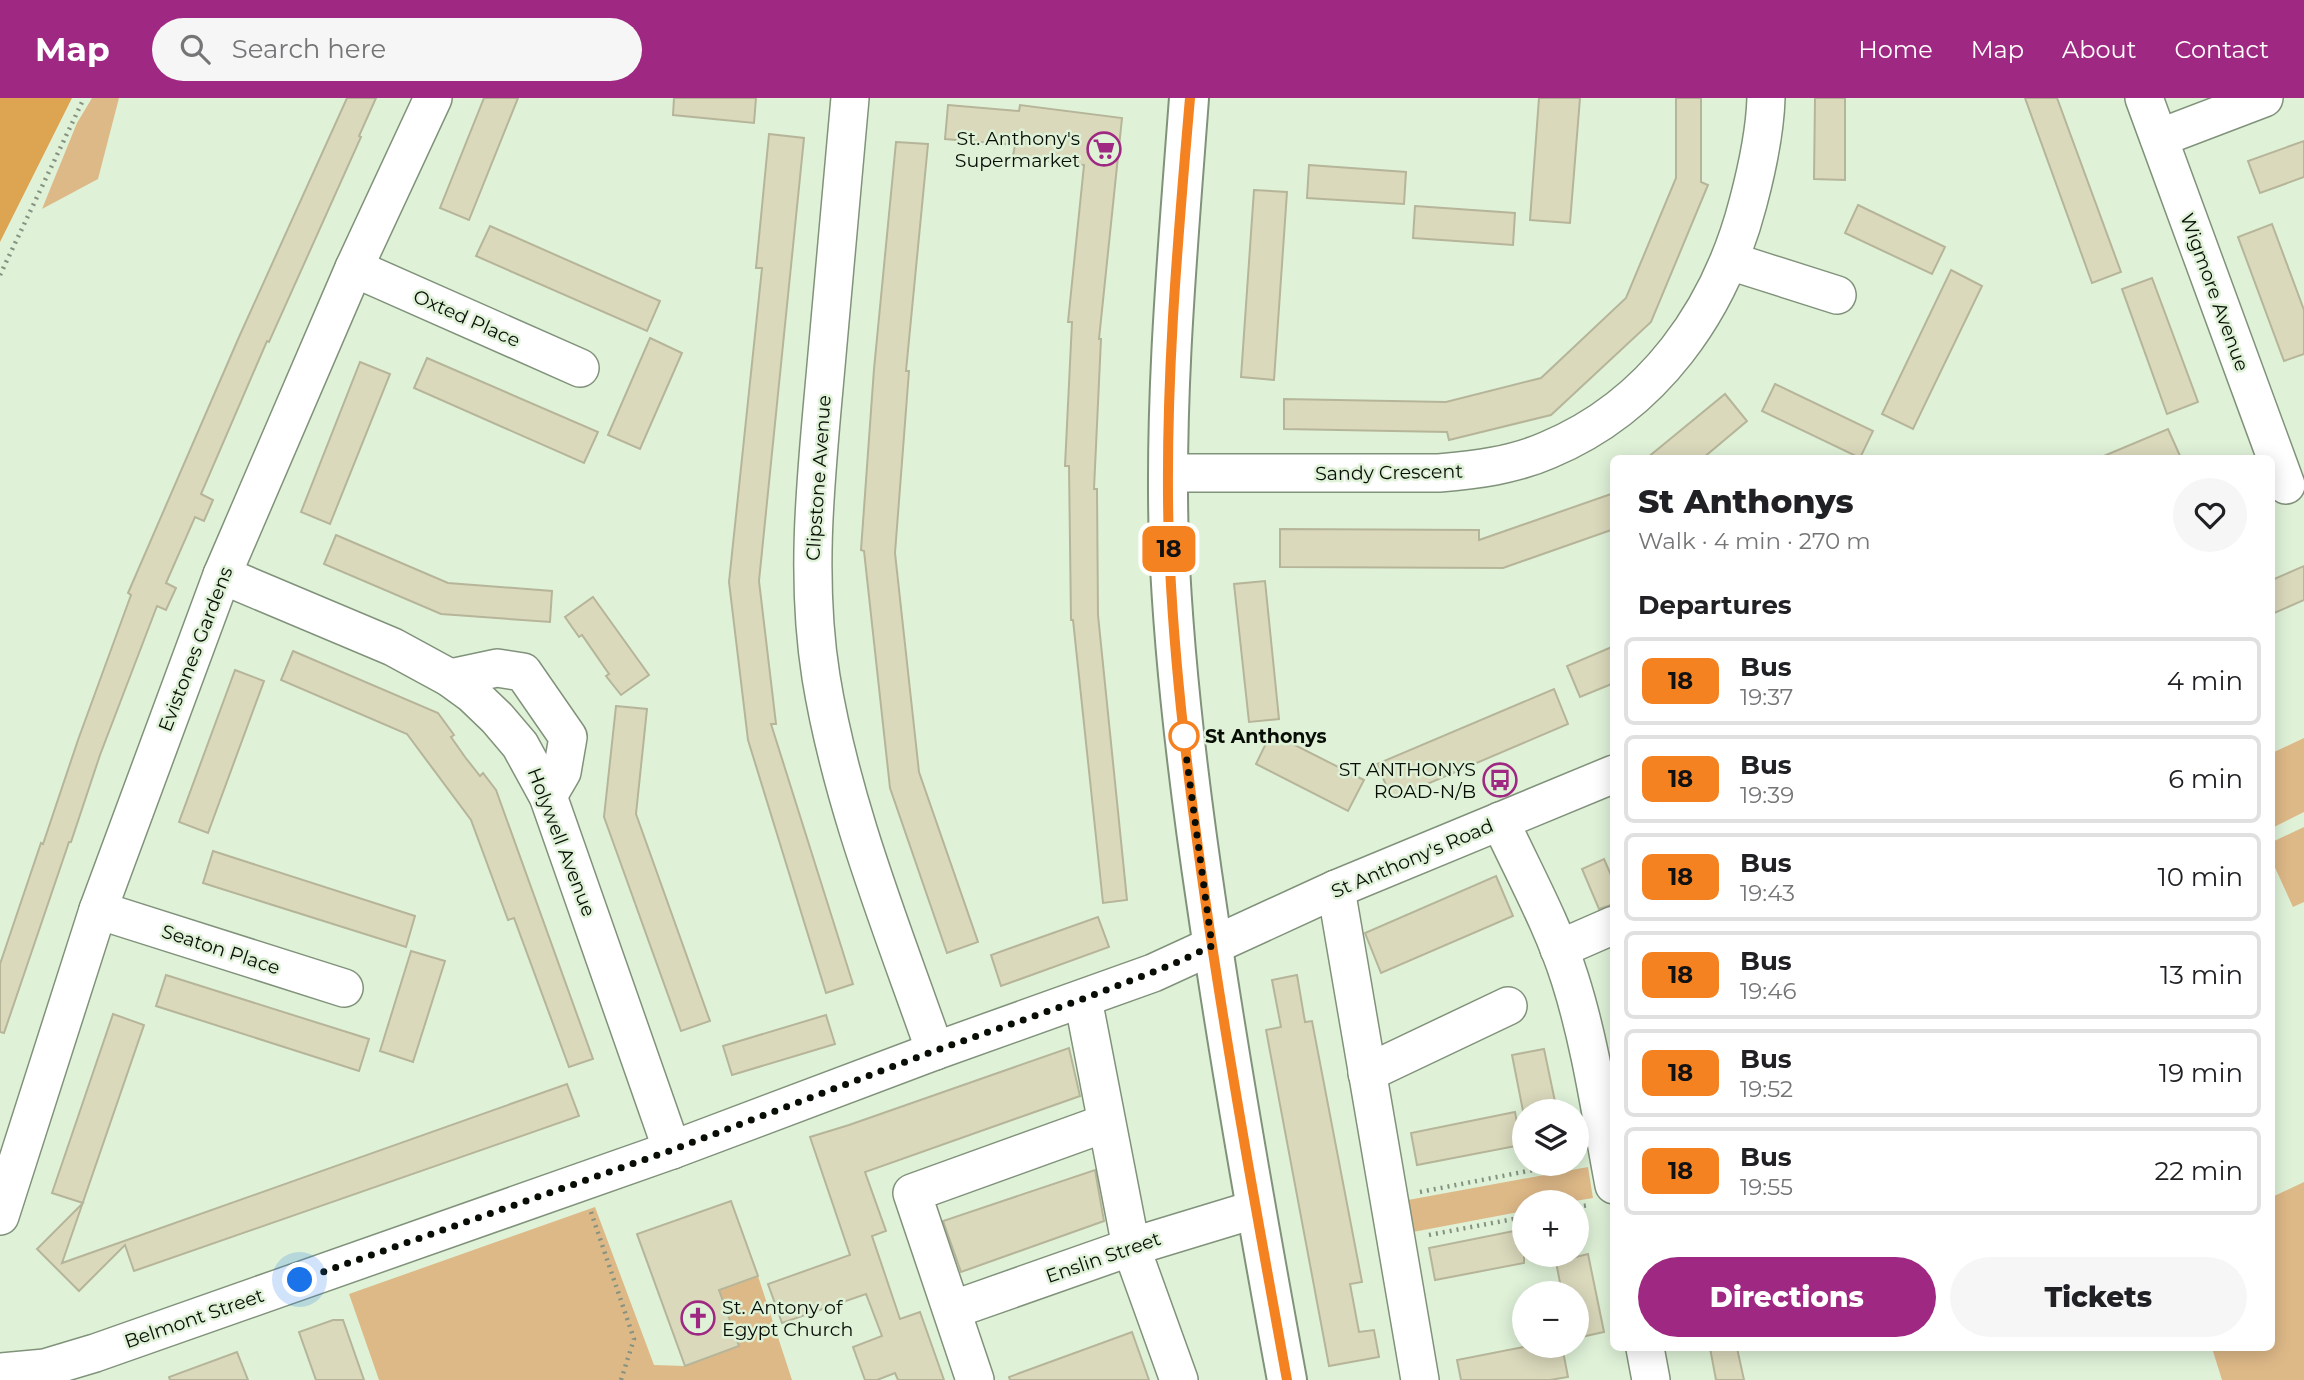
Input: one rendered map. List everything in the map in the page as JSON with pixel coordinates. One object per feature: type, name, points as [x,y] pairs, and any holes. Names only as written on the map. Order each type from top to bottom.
[{"type":"main road","points":[[1189,98],[1174,314],[1168,473],[1173,619],[1180,709],[1212,946],[1287,1380]]},
{"type":"street","name":"Evistones Gardens","points":[[0,1216],[98,910],[222,575],[354,268],[433,98]]},
{"type":"street","name":"Clipstone Avenue","points":[[850,98],[812,512],[815,621],[821,676],[834,745],[852,813],[934,1051]]},
{"type":"street","name":"Sandy Crescent","points":[[1168,473],[1439,474],[1475,470],[1546,451],[1608,419],[1637,396],[1691,333],[1730,261],[1742,227],[1760,151],[1766,98]]},
{"type":"street","name":"Wigmore Avenue","points":[[2144,98],[2287,485]]},
{"type":"street","points":[[2159,138],[2264,98]]},
{"type":"street","points":[[1730,261],[1837,295]]},
{"type":"street","name":"Oxted Place","points":[[354,268],[580,368]]},
{"type":"street","name":"Holywell Avenue","points":[[222,575],[426,663],[472,694],[520,744],[548,796],[672,1150]]},
{"type":"street","points":[[450,678],[497,668],[523,672],[568,737],[562,772],[548,796]]},
{"type":"street","name":"St Anthony's Road","points":[[1212,946],[1336,889],[1610,776]]},
{"type":"street","points":[[1500,821],[1559,950],[1577,1006],[1610,1166]]},
{"type":"street","points":[[1336,889],[1420,1380]]},
{"type":"street","name":"Seaton Place","points":[[98,910],[344,988]]},
{"type":"street","points":[[1559,950],[1610,927]]},
{"type":"street","name":"Belmont Street","points":[[0,1372],[99,1366],[581,1181],[1083,999],[1212,946]]},
{"type":"street","points":[[1083,999],[1131,1247],[1179,1380]]},
{"type":"street","points":[[1367,1073],[1508,1006]]},
{"type":"street","points":[[975,1380],[912,1193],[1107,1123]]},
{"type":"street","name":"Enslin Street","points":[[952,1310],[1131,1247],[1256,1209]]},
{"type":"street","points":[[1646,1351],[1651,1380]]},
{"type":"path","points":[[0,275],[84,98]]},
{"type":"path","points":[[1387,1198],[1512,1174]]},
{"type":"path","points":[[581,1181],[634,1339],[621,1380]]},
{"type":"path","points":[[1396,1241],[1512,1219]]},
{"type":"shaded area","points":[[0,98],[72,98],[0,242]]},
{"type":"shaded area","points":[[92,98],[119,98],[98,179],[42,209],[77,123]]},
{"type":"shaded area","points":[[2304,738],[2304,812],[2275,826],[2275,752]]},
{"type":"shaded area","points":[[2304,827],[2304,902],[2293,907],[2275,868],[2275,841]]},
{"type":"shaded area","points":[[1589,1173],[1593,1198],[1589,1199],[1589,1190],[1512,1190],[1512,1213],[1413,1232],[1408,1200],[1539,1176],[1589,1176]]},
{"type":"shaded area","points":[[2304,1182],[2304,1380],[2222,1380],[2213,1351],[2275,1351],[2275,1196]]},
{"type":"shaded area","points":[[595,1207],[654,1365],[685,1366],[739,1346],[719,1290],[758,1276],[792,1380],[379,1380],[349,1294]]},
{"type":"building","points":[[347,98],[376,98],[201,494],[213,500],[204,521],[195,517],[166,583],[176,588],[166,610],[157,606],[100,755],[4,1033],[0,1032],[0,964],[131,595],[128,593]]},
{"type":"building","points":[[484,98],[518,98],[469,220],[440,208]]},
{"type":"building","points":[[674,98],[756,98],[754,123],[673,115]]},
{"type":"building","points":[[1539,98],[1580,98],[1570,223],[1530,220]]},
{"type":"building","points":[[1676,98],[1701,98],[1701,182],[1708,185],[1651,322],[1551,415],[1449,440],[1447,432],[1284,429],[1284,399],[1446,402],[1541,378],[1626,298],[1676,178]]},
{"type":"building","points":[[1815,98],[1845,98],[1845,180],[1814,179]]},
{"type":"building","points":[[2025,98],[2057,98],[2121,272],[2092,283]]},
{"type":"building","points":[[948,105],[1019,111],[1020,105],[1122,118],[1099,339],[1094,489],[1097,489],[1098,615],[1127,900],[1103,903],[1071,620],[1069,466],[1065,466],[1072,322],[1068,322],[1084,165],[1013,156],[1015,145],[945,139]]},
{"type":"building","points":[[769,134],[804,138],[759,581],[776,724],[771,724],[853,984],[826,993],[748,740],[729,582],[762,268],[756,268]]},
{"type":"building","points":[[2304,141],[2304,177],[2260,193],[2248,161]]},
{"type":"building","points":[[896,142],[928,144],[906,371],[909,371],[895,553],[919,772],[978,942],[947,953],[890,788],[864,551],[861,550],[874,369]]},
{"type":"building","points":[[1309,165],[1406,172],[1404,204],[1307,198]]},
{"type":"building","points":[[1254,190],[1287,192],[1274,380],[1241,377]]},
{"type":"building","points":[[1858,205],[1945,247],[1932,274],[1845,233]]},
{"type":"building","points":[[1415,206],[1515,213],[1513,245],[1413,238]]},
{"type":"building","points":[[2272,224],[2304,310],[2304,354],[2284,361],[2238,237]]},
{"type":"building","points":[[490,226],[660,301],[647,331],[476,256]]},
{"type":"building","points":[[1951,270],[1982,286],[1913,429],[1882,414]]},
{"type":"building","points":[[2152,278],[2198,402],[2167,414],[2122,289]]},
{"type":"building","points":[[650,338],[682,353],[640,449],[608,435]]},
{"type":"building","points":[[427,358],[598,432],[584,463],[414,388]]},
{"type":"building","points":[[360,362],[390,374],[330,524],[301,512]]},
{"type":"building","points":[[1775,384],[1873,431],[1861,455],[1854,455],[1762,411]]},
{"type":"building","points":[[1725,394],[1747,421],[1707,455],[1651,455]]},
{"type":"building","points":[[2168,429],[2180,455],[2106,455]]},
{"type":"building","points":[[1610,494],[1610,530],[1503,568],[1280,567],[1280,529],[1479,530],[1479,540]]},
{"type":"building","points":[[336,535],[448,583],[552,591],[550,622],[441,614],[324,564]]},
{"type":"building","points":[[2304,566],[2304,600],[2275,613],[2275,579]]},
{"type":"building","points":[[1265,581],[1279,719],[1249,722],[1234,584]]},
{"type":"building","points":[[593,597],[649,675],[621,695],[606,676],[609,674],[582,635],[579,637],[565,617]]},
{"type":"building","points":[[1610,648],[1610,685],[1580,697],[1567,666]]},
{"type":"building","points":[[293,651],[438,713],[454,735],[451,737],[465,757],[480,776],[483,773],[496,790],[593,1059],[569,1067],[514,918],[508,920],[471,820],[407,734],[281,680]]},
{"type":"building","points":[[235,670],[264,681],[208,833],[179,822]]},
{"type":"building","points":[[1554,689],[1568,724],[1392,799],[1377,764]]},
{"type":"building","points":[[616,706],[647,709],[636,814],[710,1021],[681,1031],[604,817]]},
{"type":"building","points":[[1271,733],[1364,780],[1348,811],[1256,764]]},
{"type":"building","points":[[213,851],[415,916],[406,947],[203,883]]},
{"type":"building","points":[[1604,859],[1610,873],[1610,905],[1599,909],[1582,869]]},
{"type":"building","points":[[1496,876],[1513,916],[1381,973],[1365,933]]},
{"type":"building","points":[[1098,917],[1109,947],[1001,986],[991,955]]},
{"type":"building","points":[[411,951],[445,961],[413,1062],[380,1051]]},
{"type":"building","points":[[166,975],[369,1039],[359,1071],[156,1006]]},
{"type":"building","points":[[1297,975],[1305,1022],[1312,1021],[1362,1282],[1350,1284],[1359,1332],[1374,1330],[1379,1357],[1329,1366],[1266,1030],[1281,1027],[1272,980]]},
{"type":"building","points":[[113,1014],[144,1025],[83,1203],[52,1193]]},
{"type":"building","points":[[826,1015],[835,1044],[732,1075],[723,1046]]},
{"type":"building","points":[[1069,1048],[1080,1096],[865,1172],[886,1231],[872,1236],[900,1319],[920,1312],[944,1380],[898,1380],[895,1373],[877,1380],[865,1380],[853,1347],[882,1336],[866,1294],[782,1323],[768,1284],[850,1255],[810,1137]]},
{"type":"building","points":[[1544,1049],[1554,1099],[1521,1099],[1512,1055]]},
{"type":"building","points":[[567,1084],[579,1116],[134,1271],[125,1245],[79,1291],[37,1249],[82,1204],[62,1263]]},
{"type":"building","points":[[1512,1113],[1512,1147],[1417,1165],[1411,1133]]},
{"type":"building","points":[[1095,1170],[1104,1221],[961,1272],[943,1221]]},
{"type":"building","name":"St. Antony of Egypt Church","points":[[731,1201],[758,1276],[719,1290],[739,1346],[685,1366],[637,1234]]},
{"type":"building","points":[[1512,1231],[1512,1265],[1435,1280],[1429,1248]]},
{"type":"building","points":[[1589,1259],[1604,1332],[1589,1335],[1589,1281],[1560,1281],[1557,1267],[1589,1267]]},
{"type":"building","points":[[333,1320],[343,1320],[364,1380],[316,1380],[299,1332]]},
{"type":"building","points":[[1132,1332],[1149,1380],[1010,1380],[1009,1377]]},
{"type":"building","points":[[1512,1349],[1512,1358],[1564,1358],[1568,1377],[1550,1380],[1461,1380],[1457,1360]]},
{"type":"building","points":[[1711,1351],[1738,1351],[1744,1380],[1716,1380]]},
{"type":"building","points":[[237,1352],[248,1380],[170,1380],[169,1377]]},
{"type":"bus line","name":"18","points":[[1190,98],[1170,369],[1168,473],[1173,619],[1180,709],[1212,946],[1287,1380]]},
{"type":"place","name":"St. Anthony's Supermarket","points":[[1104,149]]},
{"type":"place","name":"St Anthonys","points":[[1184,736]]},
{"type":"place","name":"ST ANTHONYS ROAD-N/B","points":[[1500,780]]},
{"type":"place","name":"St. Antony of Egypt Church","points":[[698,1318]]},
{"type":"route","points":[[300,1280],[672,1150],[934,1051],[1083,999],[1212,946],[1183,732],[1184,736]]}]
